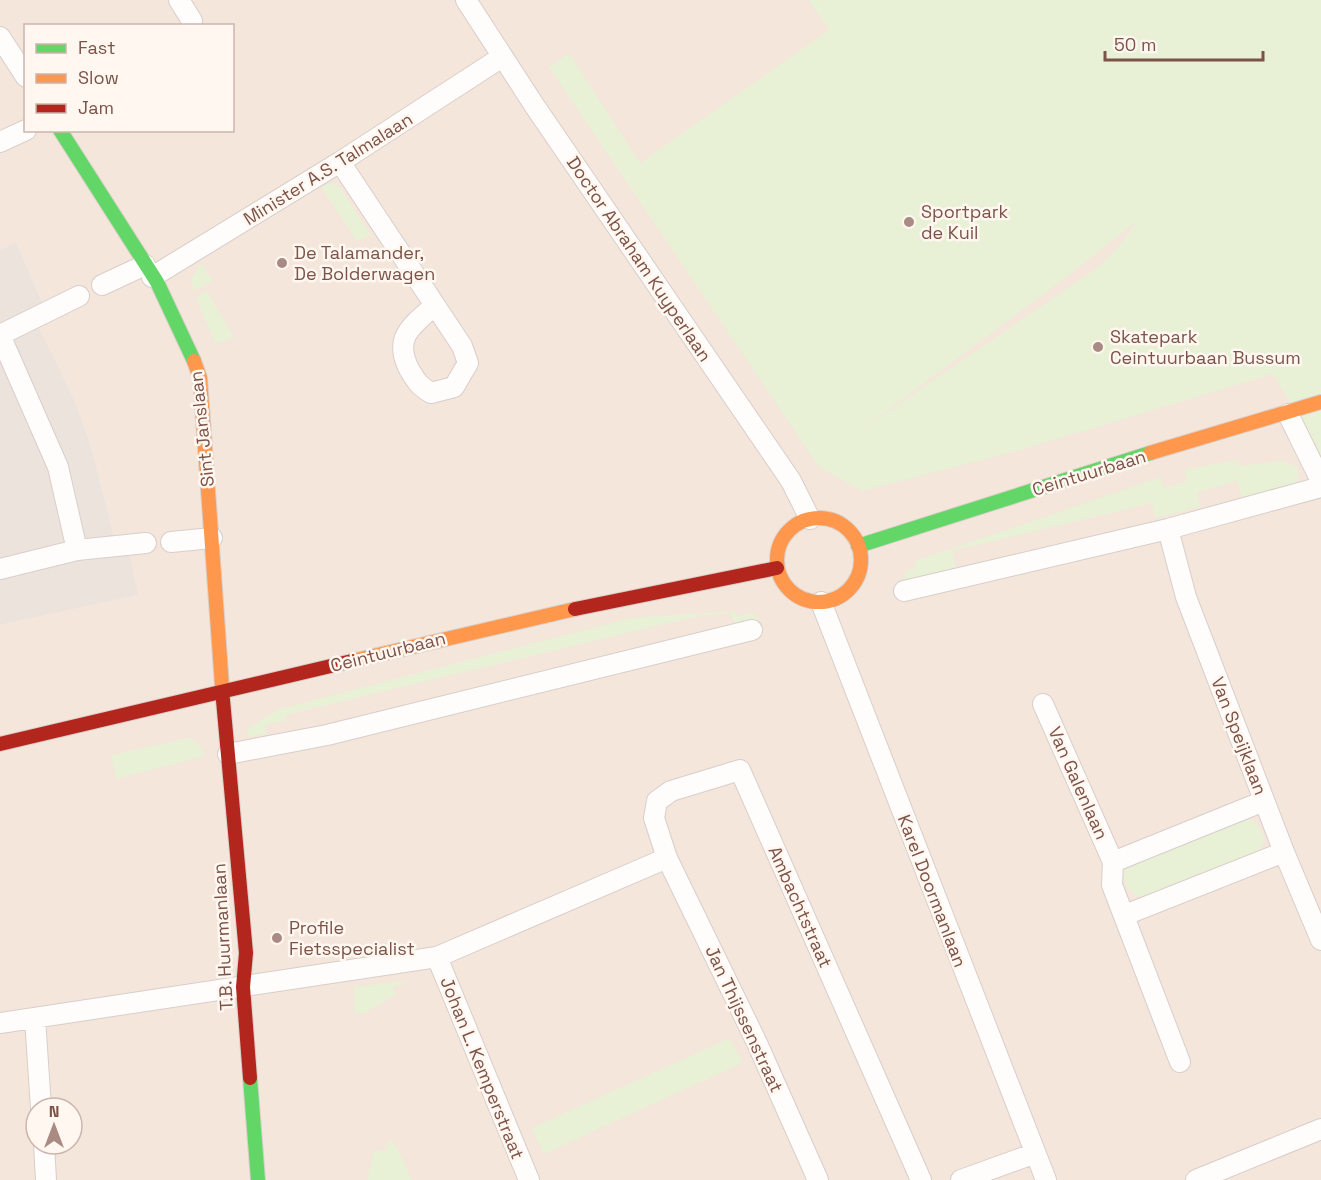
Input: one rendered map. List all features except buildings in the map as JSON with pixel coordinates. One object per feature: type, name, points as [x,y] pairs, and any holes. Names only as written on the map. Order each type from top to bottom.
[{"type":"main road","name":"Sint Janslaan","points":[[61,132],[148,271],[190,346],[200,378],[223,692]]},
{"type":"main road","name":"Ceintuurbaan","points":[[858,546],[1113,464],[1288,414],[1321,402]]},
{"type":"main road","points":[[810,519],[828,519],[838,523],[854,536],[858,546],[860,570],[852,586],[837,598],[821,602],[803,599],[783,584],[777,568],[777,556],[784,536],[800,522],[810,519]]},
{"type":"main road","name":"Ceintuurbaan","points":[[0,744],[638,594],[777,568]]},
{"type":"main road","name":"T.B. Huurmanlaan","points":[[223,692],[246,953],[243,987],[258,1180]]},
{"type":"street","points":[[179,0],[192,21],[191,24]]},
{"type":"street","name":"Doctor Abraham Kuyperlaan","points":[[466,0],[502,57],[791,481],[810,519]]},
{"type":"street","points":[[0,37],[24,74]]},
{"type":"street","name":"Minister A.S. Talmalaan","points":[[102,285],[148,271],[340,162],[502,57]]},
{"type":"street","points":[[0,142],[24,131]]},
{"type":"street","points":[[340,162],[434,306]]},
{"type":"street","points":[[77,550],[58,467],[0,335],[79,296]]},
{"type":"street","points":[[1288,414],[1321,481]]},
{"type":"street","points":[[904,591],[1168,529],[1321,487]]},
{"type":"street","name":"Van Speijklaan","points":[[1168,529],[1186,597],[1284,852],[1321,940]]},
{"type":"street","points":[[171,542],[212,538]]},
{"type":"street","points":[[0,569],[77,550],[146,543]]},
{"type":"street","name":"Karel Doormanlaan","points":[[821,602],[1033,1154],[1046,1180]]},
{"type":"street","points":[[228,754],[327,735],[752,630]]},
{"type":"street","name":"Van Galenlaan","points":[[1043,704],[1113,862],[1112,885],[1180,1062]]},
{"type":"street","name":"Ambachtstraat","points":[[667,858],[654,819],[657,801],[671,791],[740,770],[921,1180]]},
{"type":"street","name":"Van Galenlaan","points":[[1113,862],[1264,801]]},
{"type":"street","points":[[1125,915],[1284,852]]},
{"type":"street","points":[[0,1023],[437,957],[667,858]]},
{"type":"street","name":"Jan Thijssenstraat","points":[[667,858],[757,1043],[818,1180]]},
{"type":"street","name":"Johan L. Kemperstraat","points":[[437,957],[529,1180]]},
{"type":"street","points":[[35,1018],[40,1096]]},
{"type":"street","points":[[1196,1180],[1321,1129]]},
{"type":"street","points":[[961,1180],[1033,1154]]},
{"type":"street","points":[[45,1156],[46,1180]]},
{"type":"shaded area","points":[[0,0],[1321,0],[1321,1180],[0,1180],[0,625],[137,595],[118,551],[90,443],[76,404],[39,327],[51,321],[16,242],[0,250]]},
{"type":"shaded area","points":[[16,242],[51,322],[39,327],[76,404],[90,443],[118,551],[129,552],[138,595],[0,625],[0,250]]},
{"type":"green space","name":"Sportpark de Kuil","points":[[809,0],[1321,0],[1321,460],[1319,450],[1273,374],[1020,450],[862,491],[819,467],[549,67],[569,53],[640,163],[829,30]],"holes":[[[1138,220],[1118,247],[1097,268],[861,430],[1064,279]]]},
{"type":"green space","points":[[332,183],[339,186],[371,235],[357,241],[321,187]]},
{"type":"green space","points":[[201,264],[213,281],[193,291],[192,277]]},
{"type":"green space","points":[[207,291],[234,337],[215,344],[196,297]]},
{"type":"green space","points":[[1238,460],[1239,466],[1282,461],[1298,467],[1297,483],[1292,485],[1294,490],[1242,497],[1237,481],[1197,492],[1200,507],[1155,518],[1152,503],[952,551],[957,572],[904,585],[905,573],[916,567],[915,561],[1161,477],[1164,488],[1187,481],[1185,469]]},
{"type":"green space","points":[[735,611],[737,616],[753,613],[760,621],[735,624],[730,613],[698,616],[285,715],[286,721],[265,725],[267,734],[248,737],[247,729],[279,709],[631,618]]},
{"type":"green space","points":[[189,738],[199,743],[205,756],[116,779],[111,755]]},
{"type":"green space","points":[[1241,817],[1256,822],[1265,839],[1256,857],[1186,879],[1147,899],[1141,898],[1128,888],[1124,878],[1125,866]]},
{"type":"green space","points":[[400,981],[409,982],[393,987],[396,995],[364,1013],[354,1013],[354,987]]},
{"type":"green space","points":[[730,1038],[742,1063],[544,1154],[532,1128]]},
{"type":"green space","points":[[388,1138],[397,1148],[412,1180],[367,1180],[374,1151],[388,1150]]},
{"type":"traffic: fast","points":[[61,132],[157,282],[194,361]]},
{"type":"traffic: fast","points":[[858,546],[1150,453]]},
{"type":"traffic: fast","points":[[250,1078],[258,1180]]},
{"type":"traffic: slow","points":[[194,361],[200,378],[223,700]]},
{"type":"traffic: slow","points":[[1150,453],[1321,402]]},
{"type":"traffic: slow","points":[[819,518],[835,521],[849,530],[858,544],[861,560],[858,576],[849,590],[835,599],[819,602],[803,599],[789,590],[780,576],[777,560],[780,544],[789,530],[803,521],[819,518]]},
{"type":"traffic: slow","points":[[352,661],[575,609]]},
{"type":"traffic: jam","points":[[575,609],[777,568]]},
{"type":"traffic: jam","points":[[0,744],[352,661]]},
{"type":"traffic: jam","points":[[223,700],[246,953],[243,987],[250,1078]]},
{"type":"place","name":"Sportpark de Kuil","points":[[909,222]]},
{"type":"place","name":"De Talamander, De Bolderwagen","points":[[282,263]]},
{"type":"place","name":"Skatepark Ceintuurbaan Bussum","points":[[1098,347]]},
{"type":"place","name":"Profile Fietsspecialist","points":[[277,938]]}]
